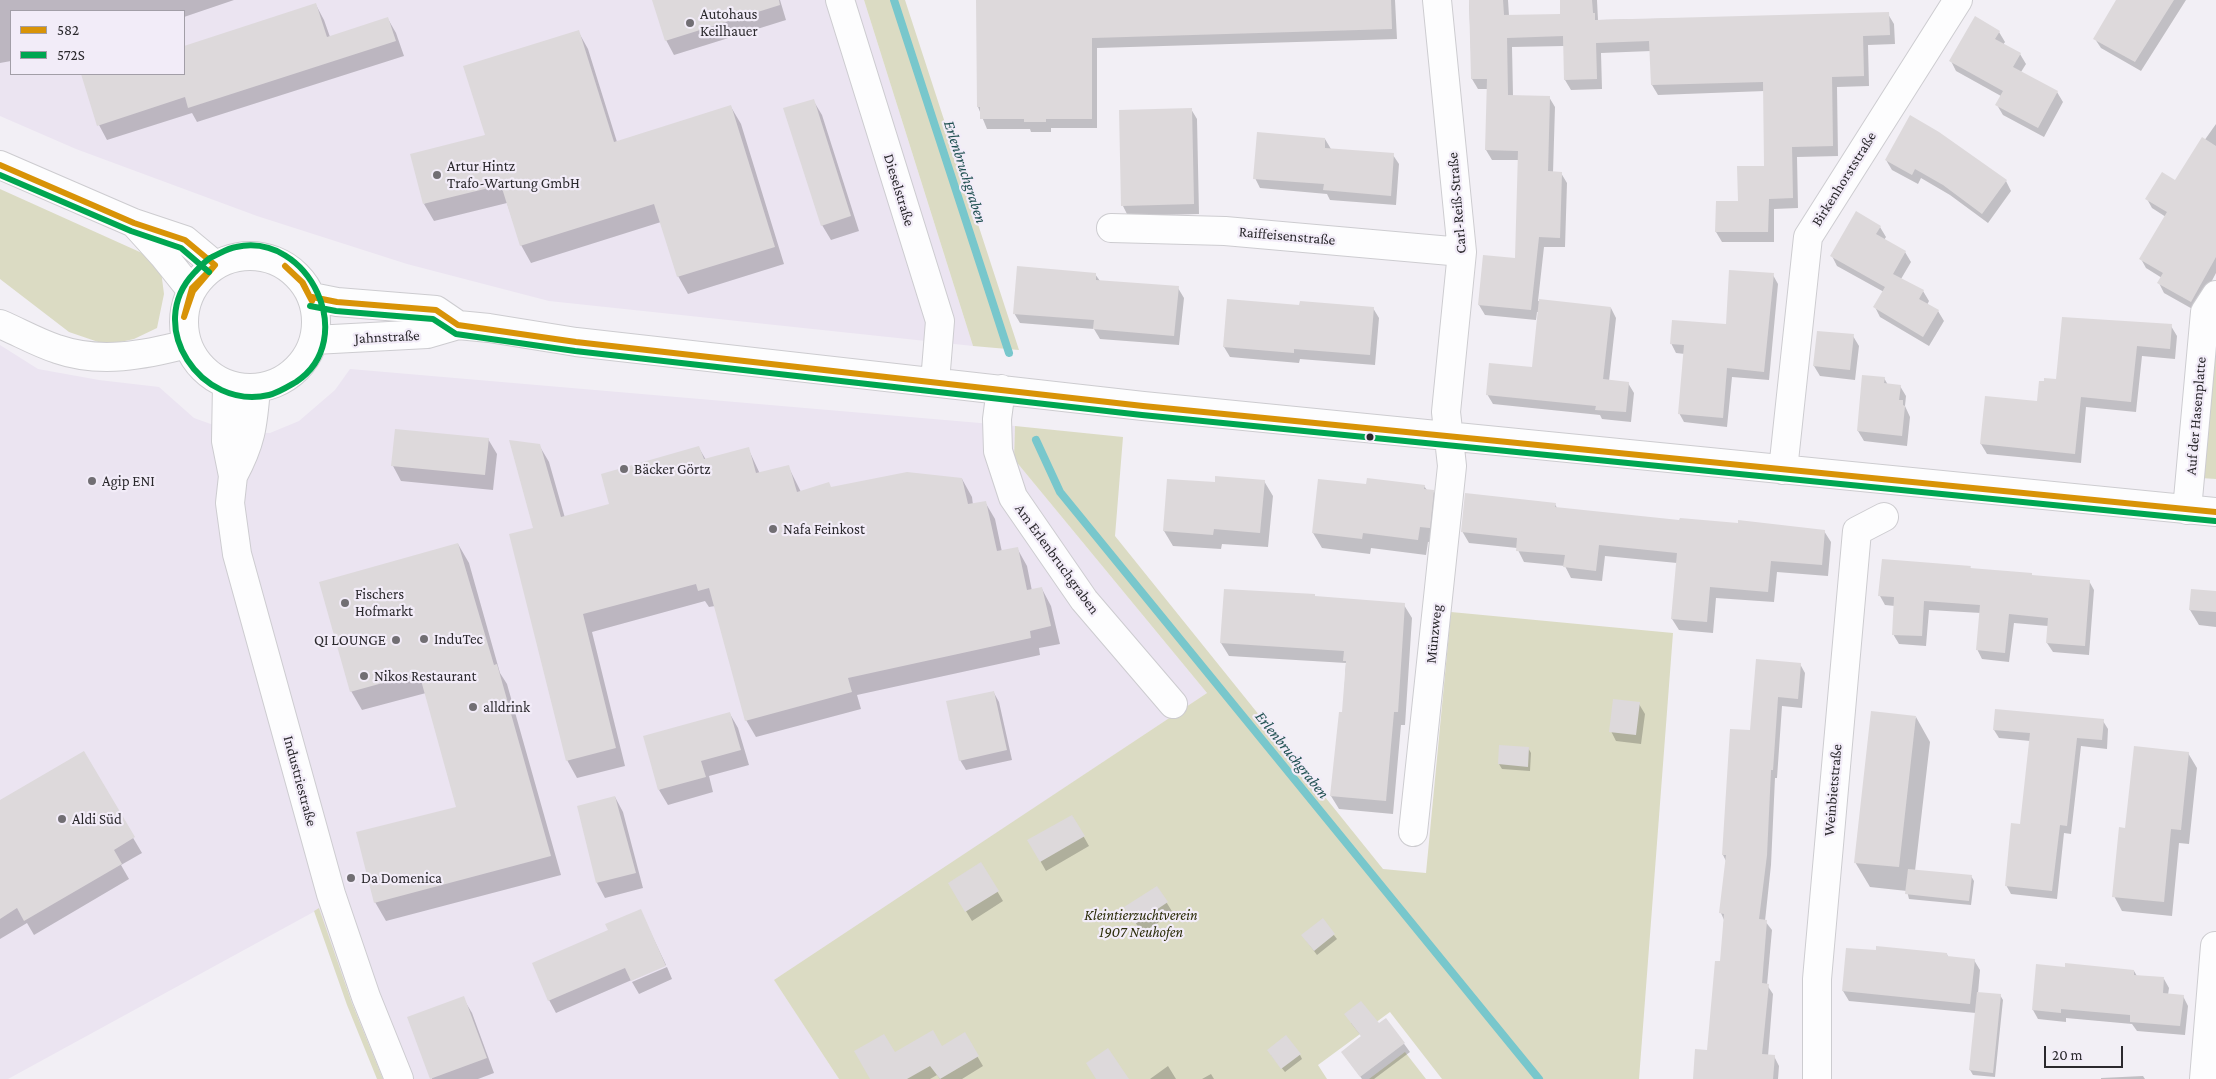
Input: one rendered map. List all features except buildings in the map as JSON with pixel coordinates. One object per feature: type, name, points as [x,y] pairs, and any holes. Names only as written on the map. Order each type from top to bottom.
[{"type":"street","name":"Dieselstraße","points":[[840,0],[940,321],[935,382]]},
{"type":"street","name":"Carl-Reiß-Straße","points":[[1437,0],[1462,252],[1446,412],[1447,437]]},
{"type":"street","name":"Birkenhorststraße","points":[[1783,470],[1808,237],[1958,0]]},
{"type":"street","points":[[0,164],[134,223],[184,240],[215,265]]},
{"type":"street","points":[[134,223],[191,290]]},
{"type":"street","name":"Raiffeisenstraße","points":[[1111,228],[1225,231],[1462,252]]},
{"type":"street","points":[[252,255],[271,258],[288,267],[303,280],[312,297],[317,318],[314,340],[306,358],[293,373],[275,383],[256,388],[242,388],[227,384],[210,375],[196,361],[187,344],[184,326],[185,307],[191,290],[202,276],[215,265],[233,257],[252,255]]},
{"type":"street","name":"Auf der Hasenplatte","points":[[2187,510],[2205,312],[2216,295]]},
{"type":"street","name":"Jahnstraße","points":[[312,297],[337,302],[436,310],[458,325]]},
{"type":"street","points":[[0,324],[58,350],[92,356],[124,357],[150,354],[187,344]]},
{"type":"street","name":"Jahnstraße","points":[[314,340],[427,334],[458,325],[490,328],[576,342],[1143,406],[2216,512]]},
{"type":"street","name":"Industriestraße","points":[[227,384],[226,441],[233,476],[230,503],[238,554],[299,782],[340,922],[366,997],[399,1079]]},
{"type":"street","name":"Industriestraße","points":[[233,476],[246,452],[253,423],[256,388]]},
{"type":"street","name":"Am Erlenbruchgraben","points":[[1001,389],[997,419],[998,451],[1012,497],[1084,600],[1173,704]]},
{"type":"street","name":"Münzweg","points":[[1413,832],[1452,466],[1447,437]]},
{"type":"street","name":"Weinbietstraße","points":[[1817,1079],[1817,979],[1857,531],[1884,517]]},
{"type":"street","points":[[2204,1079],[2215,946]]},
{"type":"shaded area","points":[[0,0],[864,0],[973,346],[549,301],[407,264],[257,216],[76,149],[0,116]]},
{"type":"shaded area","points":[[0,345],[38,369],[99,380],[159,387],[194,418],[233,432],[270,433],[299,421],[335,390],[350,369],[1015,426],[1014,459],[1207,693],[775,981],[839,1079],[383,1079],[352,1003],[319,909],[8,1079],[0,1079]]},
{"type":"green space","points":[[864,0],[905,0],[1019,350],[973,346]]},
{"type":"green space","points":[[0,189],[142,253],[161,271],[164,294],[157,328],[134,339],[107,345],[69,332],[0,279]]},
{"type":"green space","points":[[2216,315],[2216,479],[2201,478]]},
{"type":"green space","name":"Kleintierzuchtverein 1907 Neuhofen","points":[[1015,426],[1123,437],[1115,536],[1383,869],[1426,873],[1451,612],[1673,633],[1639,1079],[1442,1079],[1390,1012],[1318,1065],[1327,1079],[839,1079],[774,980],[1207,693],[1014,459]]},
{"type":"green space","points":[[319,908],[352,1003],[383,1079],[377,1079],[347,1005],[314,911]]},
{"type":"green space","points":[[1405,1052],[1426,1079],[1369,1079]]},
{"type":"waterway","name":"Erlenbruchgraben","points":[[894,0],[1009,353]]},
{"type":"waterway","name":"Erlenbruchgraben","points":[[1036,440],[1060,492],[1539,1079]]},
{"type":"transit line","name":"582","points":[[0,165],[134,223],[185,240],[215,265]]},
{"type":"transit line","name":"572S","points":[[0,175],[131,231],[181,248],[209,272]]},
{"type":"transit line","name":"572S","points":[[210,258],[194,273],[180,294],[175,317],[178,339],[187,360],[202,377],[222,390],[244,397],[269,395],[296,382],[315,363],[324,341],[324,317],[317,293],[304,272],[285,255],[262,246],[236,247],[212,257]]},
{"type":"transit line","name":"582","points":[[184,317],[192,288],[215,265]]},
{"type":"transit line","name":"582","points":[[184,317],[193,291],[215,265]]},
{"type":"transit line","name":"582","points":[[285,266],[303,283],[312,301]]},
{"type":"transit line","name":"582","points":[[285,266],[302,282],[312,301]]},
{"type":"transit line","name":"582","points":[[312,297],[337,302],[436,310],[458,325],[576,342],[1143,406],[2216,512]]},
{"type":"transit line","name":"572S","points":[[310,306],[336,311],[433,319],[456,334],[575,351],[1142,415],[2215,521]]},
{"type":"place","name":"Autohaus Keilhauer","points":[[690,23]]},
{"type":"place","name":"Artur Hintz Trafo-Wartung GmbH","points":[[437,175]]},
{"type":"place","name":"Bäcker Görtz","points":[[624,469]]},
{"type":"place","name":"Agip ENI","points":[[92,481]]},
{"type":"place","name":"Nafa Feinkost","points":[[773,529]]},
{"type":"place","name":"Fischers Hofmarkt","points":[[345,603]]},
{"type":"place","name":"InduTec","points":[[424,639]]},
{"type":"place","name":"QI LOUNGE","points":[[396,640]]},
{"type":"place","name":"Nikos Restaurant","points":[[364,676]]},
{"type":"place","name":"alldrink","points":[[473,707]]},
{"type":"place","name":"Aldi Süd","points":[[62,819]]},
{"type":"place","name":"Da Domenica","points":[[351,878]]}]
